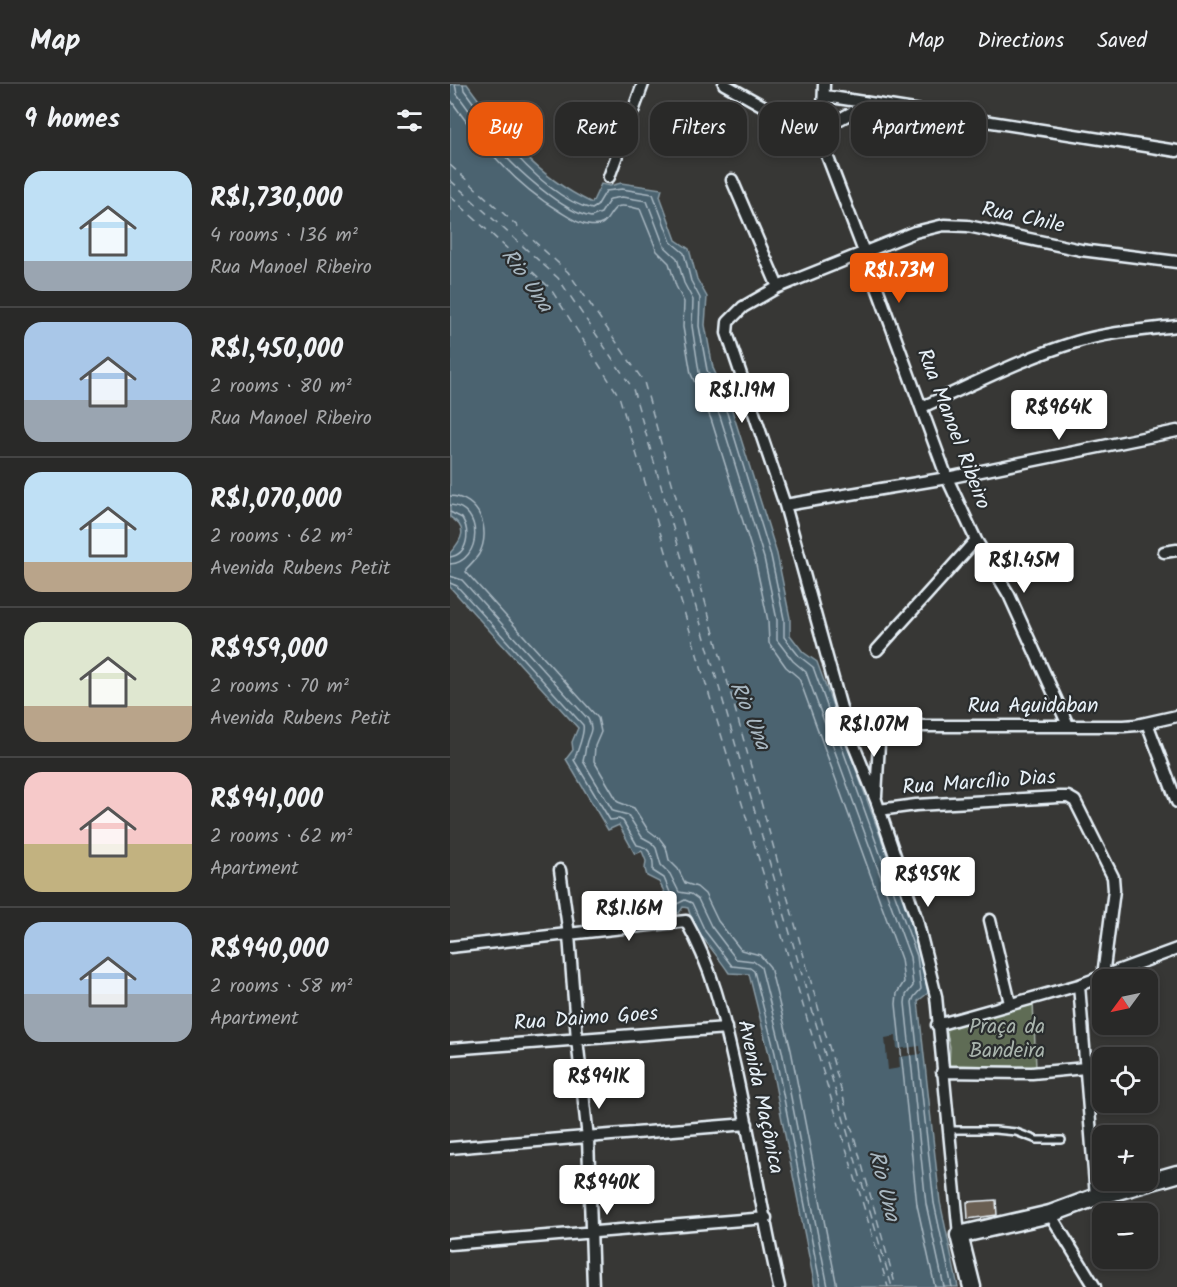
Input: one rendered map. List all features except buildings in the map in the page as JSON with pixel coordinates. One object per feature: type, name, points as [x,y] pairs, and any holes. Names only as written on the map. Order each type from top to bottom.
[{"type":"main road","points":[[972,1287],[959,1235],[1050,1214],[1096,1197],[1177,1174]]},
{"type":"street","points":[[609,177],[643,84]]},
{"type":"street","points":[[724,84],[759,102]]},
{"type":"street","points":[[824,84],[825,102]]},
{"type":"street","points":[[825,96],[863,102]]},
{"type":"street","points":[[986,121],[1177,151]]},
{"type":"street","name":"Rua Manoel Ribeiro","points":[[828,156],[947,478],[976,540],[1009,595],[1068,725]]},
{"type":"street","points":[[732,180],[778,287]]},
{"type":"street","name":"Rua Chile","points":[[785,505],[727,333],[728,322],[734,314],[778,287],[932,227],[953,225],[1081,250],[1177,262]]},
{"type":"street","points":[[922,407],[1046,352],[1107,335],[1177,326]]},
{"type":"street","points":[[959,1235],[947,1130],[936,996],[930,967],[917,920],[877,805],[846,726],[785,505],[947,478],[1177,431]]},
{"type":"street","points":[[877,650],[976,540]]},
{"type":"street","points":[[1164,552],[1177,550]]},
{"type":"street","name":"Rua Aquidaban","points":[[846,726],[1124,726],[1177,716]]},
{"type":"street","points":[[1147,723],[1177,802]]},
{"type":"street","points":[[877,805],[880,726]]},
{"type":"street","name":"Rua Marcílio Dias","points":[[877,805],[916,805],[1059,796],[1075,801],[1113,877],[1113,906],[1104,969]]},
{"type":"street","points":[[560,870],[569,935],[588,1138],[593,1287]]},
{"type":"street","points":[[990,920],[1010,1004]]},
{"type":"street","name":"Avenida Maçônica","points":[[569,935],[686,921],[708,965],[726,1028],[779,1287]]},
{"type":"street","points":[[450,947],[569,935]]},
{"type":"street","points":[[1123,969],[1177,950]]},
{"type":"street","points":[[937,1025],[1092,980]]},
{"type":"street","points":[[1079,985],[1096,1197]]},
{"type":"street","name":"Rua Daimo Goes","points":[[450,1049],[726,1028]]},
{"type":"street","points":[[942,1072],[1032,1073],[1085,1068]]},
{"type":"street","points":[[450,1148],[747,1124]]},
{"type":"street","points":[[1050,1214],[1095,1287]]},
{"type":"street","points":[[450,1244],[766,1218]]},
{"type":"lane","points":[[947,1130],[995,1130],[1016,1132],[1038,1140],[1062,1140]]},
{"type":"green space","name":"Praça da Bandeira","points":[[1033,1002],[1036,1067],[949,1065],[950,1047],[946,1029]]},
{"type":"water","name":"Rio Una","points":[[450,84],[467,84],[480,102],[468,102],[468,156],[526,156],[553,180],[592,203],[601,184],[610,186],[621,183],[662,189],[660,196],[676,240],[689,249],[697,279],[707,297],[705,325],[713,368],[732,410],[777,554],[790,618],[790,635],[803,652],[817,662],[923,954],[928,993],[918,1001],[940,1202],[958,1287],[815,1287],[769,1054],[749,974],[729,973],[700,934],[688,908],[683,907],[679,913],[670,912],[666,895],[659,882],[647,876],[646,861],[642,851],[635,854],[619,825],[608,830],[566,759],[573,750],[572,742],[578,728],[450,587],[450,553],[458,543],[462,530],[460,525],[450,517]]},
{"type":"pier","points":[[896,1036],[897,1049],[920,1046],[921,1054],[899,1057],[900,1068],[888,1070],[885,1038]]},
{"type":"ferry route","points":[[450,165],[568,272],[644,382],[896,1287]]},
{"type":"ferry route","points":[[450,180],[558,278],[633,389],[892,1287]]},
{"type":"ferry route","points":[[450,196],[550,288],[619,396],[888,1287]]}]
